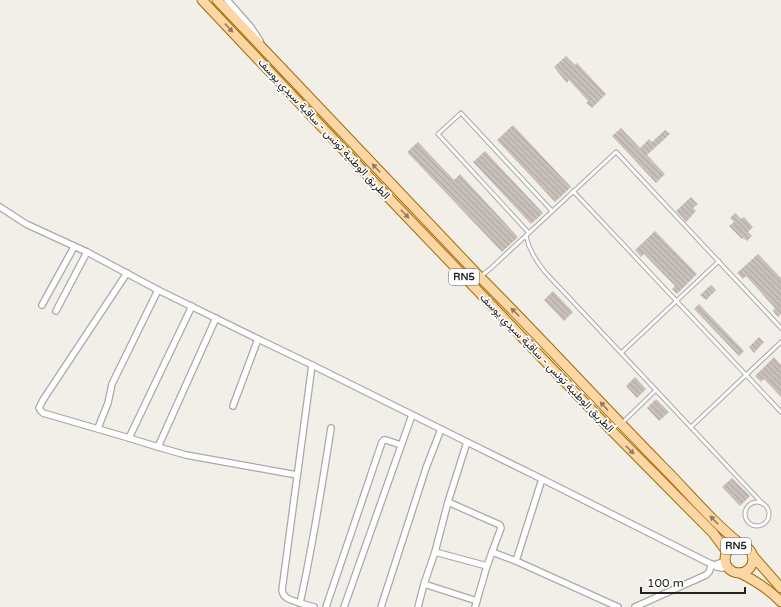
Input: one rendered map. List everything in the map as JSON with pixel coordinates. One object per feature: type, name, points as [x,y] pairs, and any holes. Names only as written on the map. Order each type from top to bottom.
[{"type":"main road","name":"الطريق الوطنية تونس - ساقية سيدي يوسف","points":[[202,0],[610,429],[713,533],[727,560]]},
{"type":"main road","name":"الطريق الوطنية تونس - ساقية سيدي يوسف","points":[[217,0],[621,424],[723,529],[743,546]]},
{"type":"main road","name":"RN5","points":[[781,588],[766,572],[749,549],[743,546],[734,546],[727,560],[734,573],[740,574],[761,585],[781,602]]},
{"type":"main road","name":"RN5","points":[[740,574],[751,568],[753,556]]},
{"type":"street","points":[[228,0],[256,34],[265,50]]},
{"type":"street","points":[[0,207],[26,224],[87,252],[158,290],[542,478],[713,565]]},
{"type":"street","points":[[42,305],[74,247]]},
{"type":"street","points":[[56,311],[87,252]]},
{"type":"street","points":[[127,273],[40,405],[39,408],[41,411],[43,413],[98,428],[158,448],[186,455],[297,475]]},
{"type":"street","points":[[98,428],[108,403],[112,384],[158,290]]},
{"type":"street","points":[[129,438],[192,306]]},
{"type":"street","points":[[158,448],[216,318]]},
{"type":"street","points":[[233,406],[258,339]]},
{"type":"street","points":[[312,365],[282,593],[287,599],[306,606],[314,607]]},
{"type":"street","points":[[344,607],[412,415]]},
{"type":"street","points":[[300,603],[314,533],[331,428]]},
{"type":"street","points":[[381,607],[426,468],[441,429]]},
{"type":"street","points":[[326,607],[382,442],[386,440],[401,445]]},
{"type":"street","points":[[418,607],[467,442]]},
{"type":"street","points":[[516,561],[542,478]]},
{"type":"street","points":[[448,502],[500,525],[501,528],[487,566],[475,607]]},
{"type":"street","points":[[435,552],[487,566]]},
{"type":"street","points":[[492,552],[516,561],[618,607]]},
{"type":"street","points":[[635,607],[706,575],[713,565],[727,560]]},
{"type":"street","points":[[424,584],[477,601]]},
{"type":"lane","points":[[529,233],[438,134],[461,113],[552,211]]},
{"type":"lane","points":[[471,284],[490,269],[616,152],[781,328]]},
{"type":"lane","points":[[573,191],[781,412]]},
{"type":"lane","points":[[526,236],[527,242],[536,261],[545,272],[766,506],[770,514],[769,519],[762,526],[752,526],[746,519],[746,509],[752,502],[762,503]]},
{"type":"lane","points":[[621,353],[718,261]]},
{"type":"lane","points":[[691,427],[781,342]]},
{"type":"lane","points":[[610,429],[621,424],[656,390]]},
{"type":"building","points":[[566,56],[575,65],[577,63],[606,94],[592,108],[586,103],[588,101],[569,80],[567,83],[554,67]]},
{"type":"building","points":[[513,125],[571,187],[555,202],[497,140]]},
{"type":"building","points":[[621,128],[640,148],[649,139],[652,142],[665,130],[670,134],[647,155],[665,174],[656,183],[612,136]]},
{"type":"building","points":[[418,142],[454,180],[460,174],[518,237],[502,252],[407,152]]},
{"type":"building","points":[[485,151],[543,213],[531,224],[473,162]]},
{"type":"building","points":[[691,197],[698,204],[693,208],[696,211],[686,222],[676,211]]},
{"type":"building","points":[[735,213],[741,219],[744,217],[753,227],[748,232],[752,236],[747,241],[743,238],[742,239],[729,226],[734,222],[730,218]]},
{"type":"building","points":[[655,231],[697,274],[677,294],[672,289],[675,286],[644,254],[641,257],[635,250]]},
{"type":"building","points":[[758,254],[781,278],[781,314],[778,317],[773,311],[775,308],[746,276],[743,279],[737,273]]},
{"type":"building","points":[[711,285],[716,290],[706,300],[700,295]]},
{"type":"building","points":[[553,291],[573,312],[564,321],[544,300]]},
{"type":"building","points":[[699,304],[744,351],[739,356],[694,309]]},
{"type":"building","points":[[759,337],[764,342],[754,353],[749,347]]},
{"type":"building","points":[[774,357],[781,365],[781,397],[764,379],[761,382],[755,376]]},
{"type":"building","points":[[635,377],[646,389],[637,398],[626,386]]},
{"type":"building","points":[[656,399],[669,412],[659,421],[647,408]]},
{"type":"building","points":[[732,478],[750,496],[740,506],[722,487]]}]
